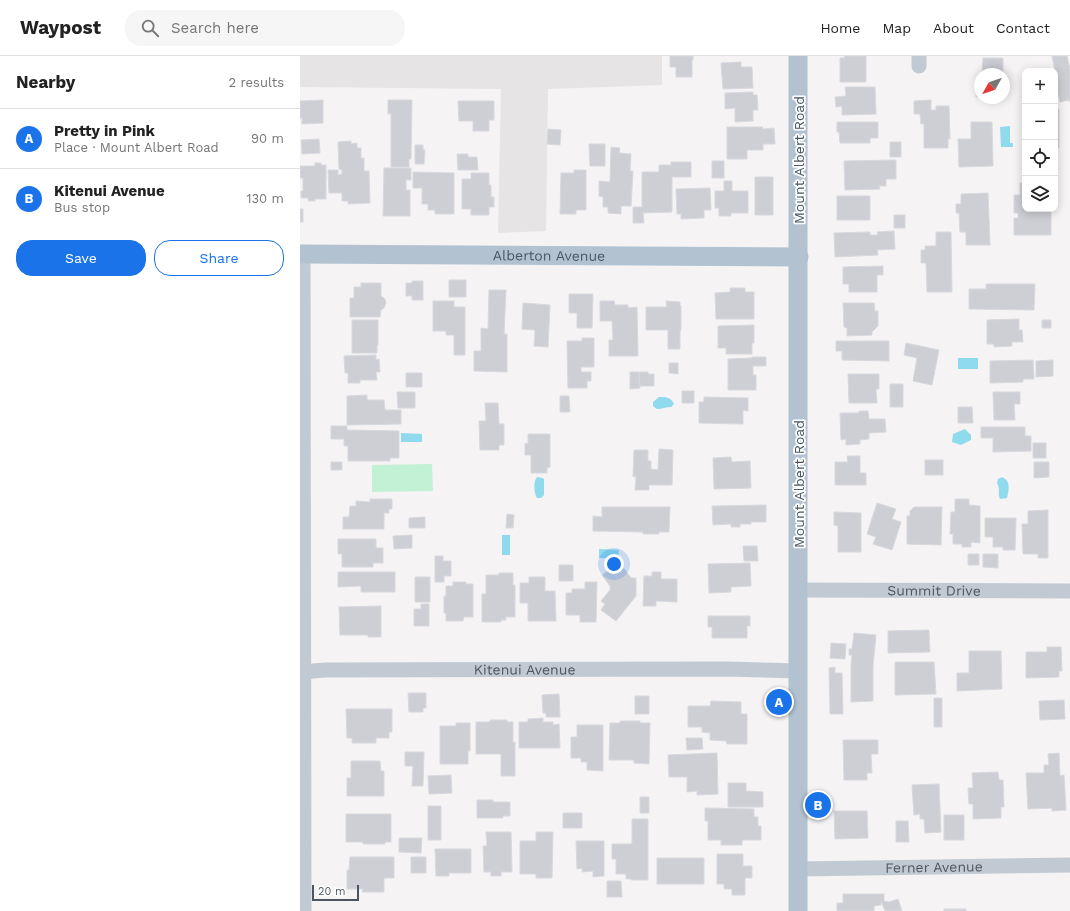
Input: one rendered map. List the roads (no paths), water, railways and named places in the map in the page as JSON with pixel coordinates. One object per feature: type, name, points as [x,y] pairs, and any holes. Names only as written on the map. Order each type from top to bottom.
[{"type":"main road","name":"Mount Albert Road","points":[[798,56],[798,911]]},
{"type":"main road","name":"Alberton Avenue","points":[[302,254],[799,256]]},
{"type":"street","points":[[302,254],[302,674],[304,911]]},
{"type":"street","name":"Summit Drive","points":[[799,590],[1070,590]]},
{"type":"street","name":"Kitenui Avenue","points":[[302,674],[314,671],[342,670],[726,669],[798,671]]},
{"type":"street","name":"Ferner Avenue","points":[[798,869],[1070,865]]},
{"type":"water","points":[[1010,126],[1010,143],[1013,143],[1013,147],[1001,147],[1000,127]]},
{"type":"water","points":[[958,358],[978,358],[978,369],[958,369]]},
{"type":"water","points":[[659,397],[668,398],[674,404],[671,407],[657,409],[653,406],[653,402]]},
{"type":"water","points":[[965,429],[971,435],[971,440],[961,445],[952,442],[953,434]]},
{"type":"water","points":[[401,433],[422,434],[422,442],[401,442]]},
{"type":"water","points":[[537,477],[544,479],[544,495],[541,498],[537,498],[536,496],[534,485]]},
{"type":"water","points":[[1002,477],[1007,481],[1009,488],[1007,498],[1000,499],[999,487],[997,483],[998,479]]},
{"type":"water","points":[[502,535],[510,535],[510,555],[502,555]]},
{"type":"water","points":[[599,549],[619,550],[618,558],[599,558]]},
{"type":"place","name":"Pretty in Pink","points":[[779,702]]},
{"type":"place","name":"Kitenui Avenue","points":[[818,805]]}]
